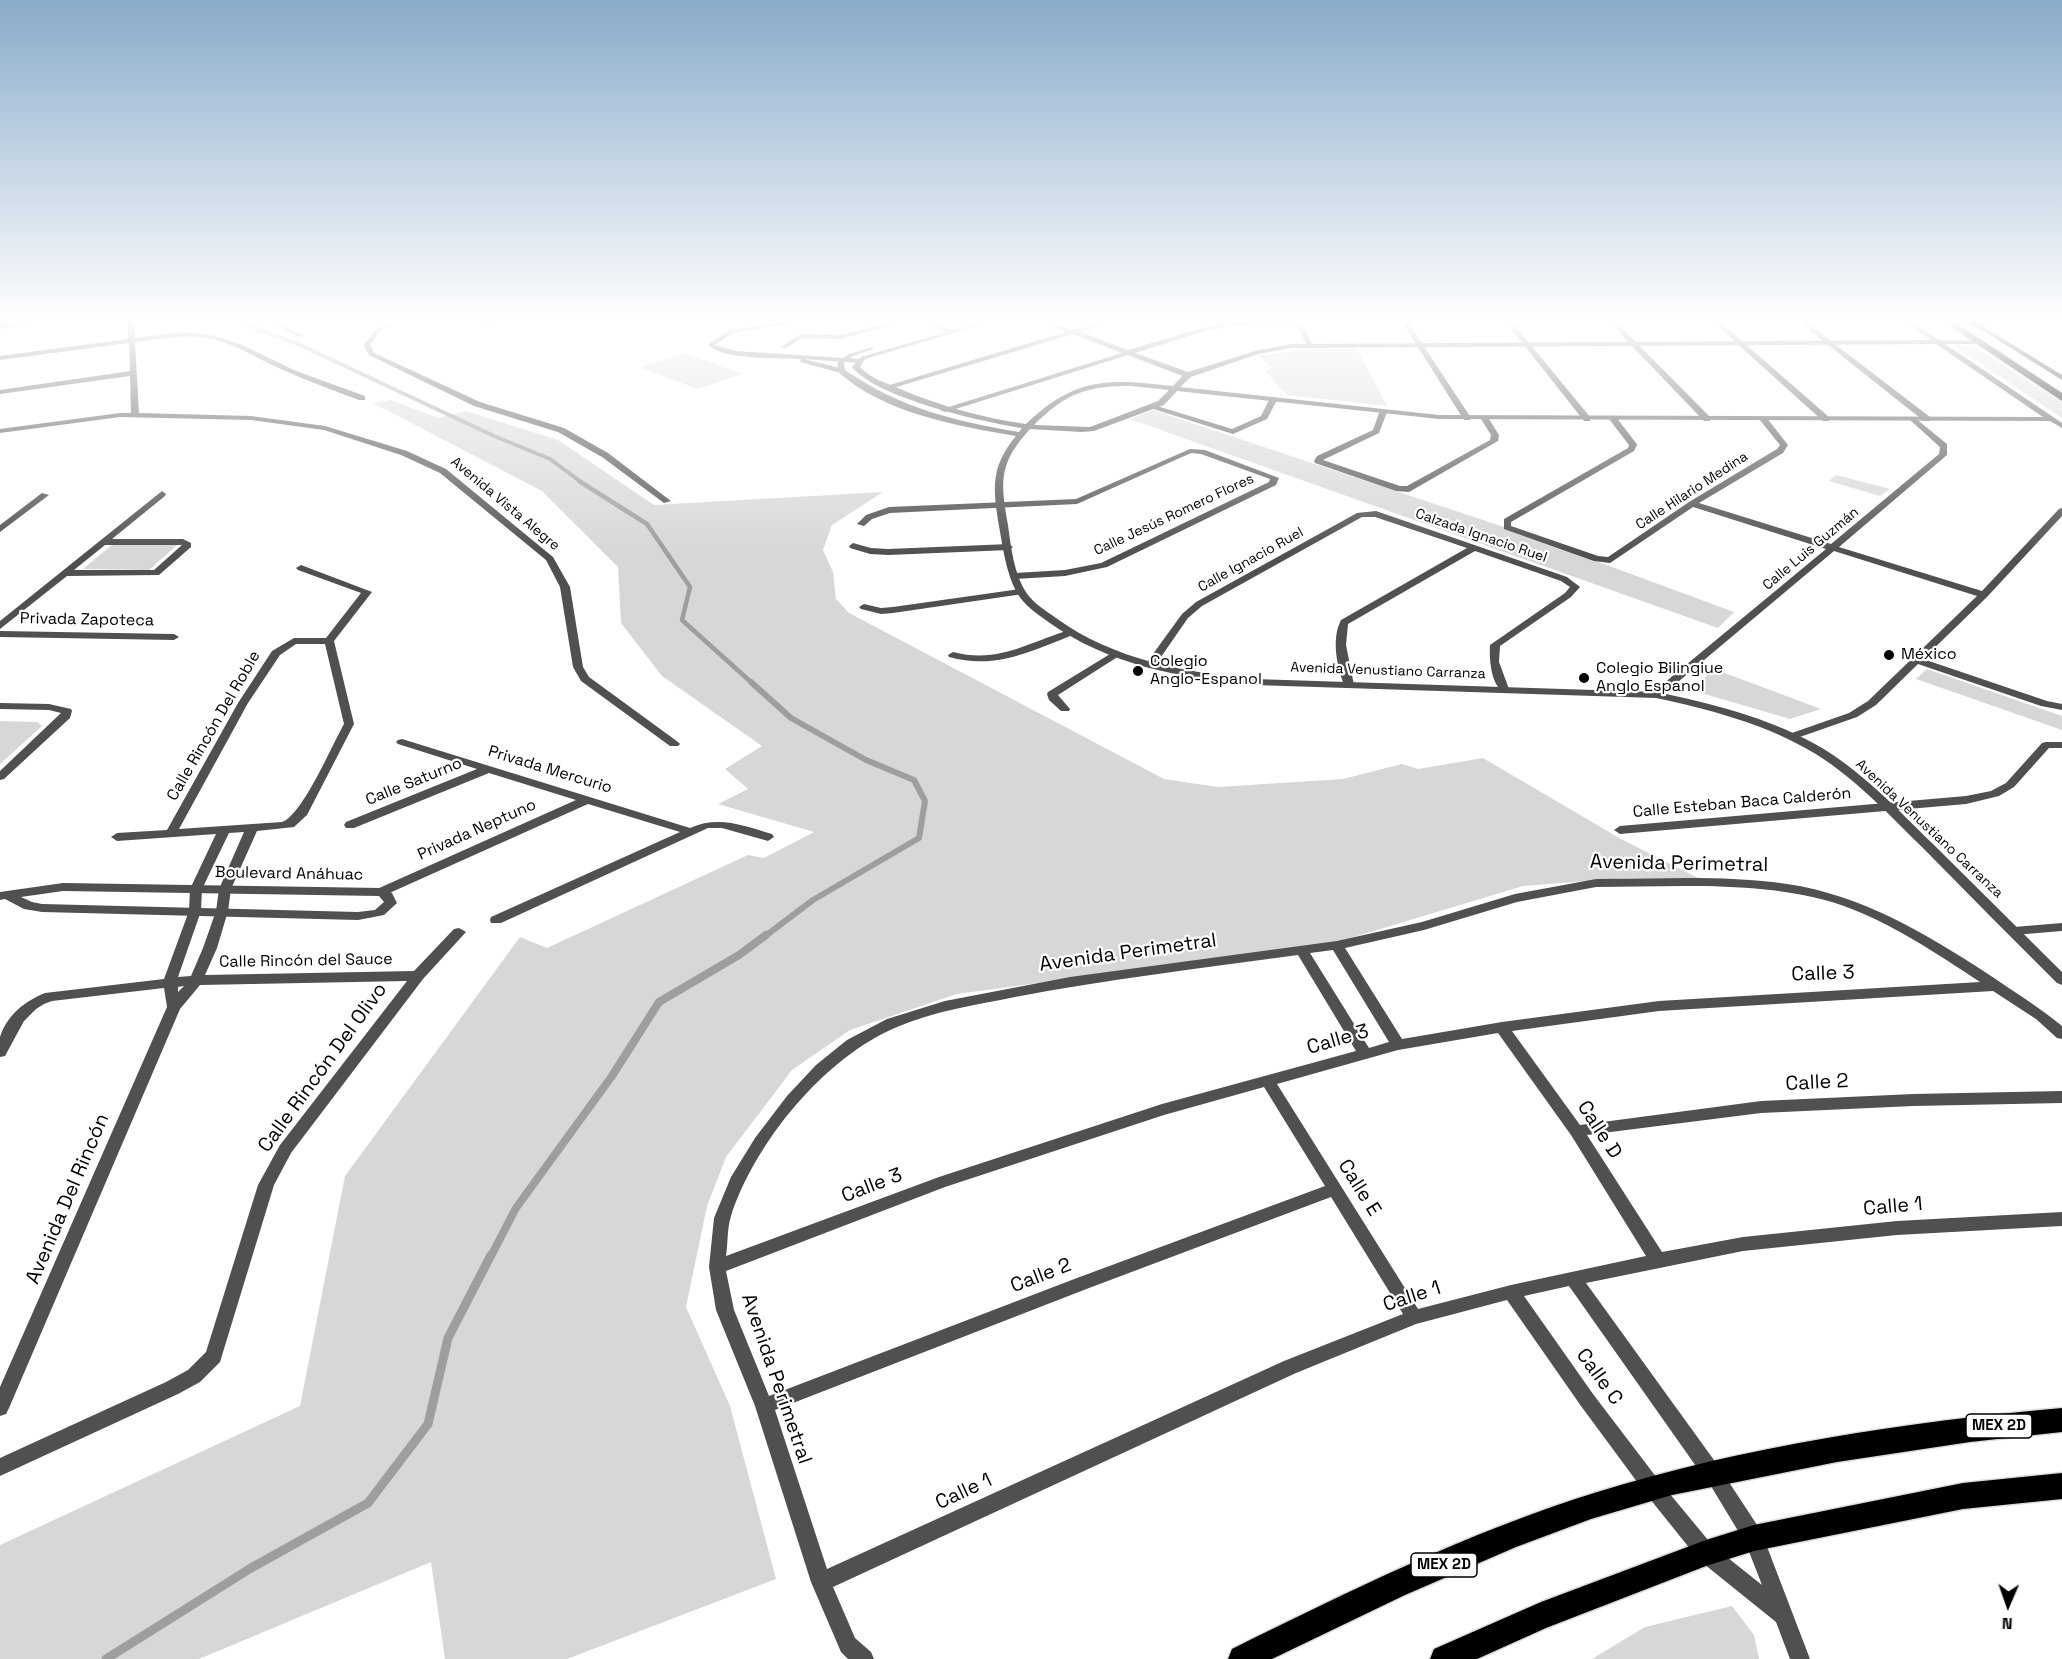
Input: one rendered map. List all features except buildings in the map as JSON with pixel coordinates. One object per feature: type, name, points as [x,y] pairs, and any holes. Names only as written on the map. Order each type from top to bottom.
[{"type":"highway","name":"MEX 2D","points":[[1242,1659],[1349,1605],[1552,1520],[1653,1488],[1712,1473],[1861,1446],[2018,1423],[2062,1420]]},
{"type":"highway","points":[[1444,1659],[1541,1616],[1706,1553],[1754,1538],[1963,1496],[2062,1486]]},
{"type":"street","points":[[135,399],[135,414]]},
{"type":"street","points":[[467,399],[561,430],[605,455],[667,501]]},
{"type":"street","points":[[893,399],[932,418],[1022,435]]},
{"type":"street","points":[[918,399],[944,410],[980,419],[1032,426],[1091,429],[1165,399]]},
{"type":"street","points":[[944,410],[977,399]]},
{"type":"street","name":"Avenida Venustiano Carranza","points":[[1061,399],[1022,435],[1009,451],[998,476],[1001,506],[1020,591],[1051,620],[1070,633],[1115,654],[1194,676],[1349,685],[1656,695],[1725,711],[1793,736],[1831,759],[1888,807],[2062,980]]},
{"type":"street","name":"Avenida Venustiano Carranza","points":[[1267,399],[1383,412],[1485,419],[2050,418]]},
{"type":"street","points":[[1455,399],[1467,418]]},
{"type":"street","points":[[1571,399],[1587,419]]},
{"type":"street","points":[[1688,399],[1707,419]]},
{"type":"street","points":[[1804,399],[1826,419]]},
{"type":"street","points":[[1902,399],[1927,419]]},
{"type":"street","points":[[2023,399],[2062,426]]},
{"type":"street","points":[[1151,407],[1226,431],[1238,431],[1264,417],[1272,400]]},
{"type":"street","name":"Calzada Ignacio Ruel","points":[[1383,412],[1376,431],[1320,458],[1321,463],[1399,489],[1412,489],[1494,441],[1495,435],[1485,419]]},
{"type":"street","name":"Avenida Vista Alegre","points":[[0,431],[135,414],[251,418],[325,428],[404,453],[443,471],[535,546],[559,572],[573,623],[578,667],[585,679],[674,744]]},
{"type":"street","name":"Calzada Ignacio Ruel","points":[[1613,419],[1633,445],[1631,449],[1507,521],[1505,525],[1597,559],[1615,559]]},
{"type":"street","name":"Calle Hilario Medina","points":[[1615,559],[1692,504],[1780,451],[1784,444],[1782,440],[1763,419]]},
{"type":"street","name":"Calle Luis Guzmán","points":[[1656,695],[1835,548],[1943,455],[1944,446],[1914,419]]},
{"type":"street","name":"Calle Jesús Romero Flores","points":[[1001,506],[1077,501],[1184,453],[1196,451],[1272,476],[1276,480],[1104,565],[1065,573],[1015,576]]},
{"type":"street","points":[[0,626],[162,494]]},
{"type":"street","points":[[0,529],[45,495]]},
{"type":"street","points":[[1692,504],[1984,595]]},
{"type":"street","points":[[861,524],[869,517],[889,510],[1001,506]]},
{"type":"street","points":[[1793,736],[1863,710],[1918,661],[1984,595],[2062,511]]},
{"type":"street","name":"Calle Ignacio Ruel","points":[[1150,665],[1185,616],[1214,594],[1360,515],[1376,514],[1389,518]]},
{"type":"street","name":"Calzada Ignacio Ruel","points":[[1389,518],[1572,583],[1574,591],[1495,645],[1494,662],[1504,689]]},
{"type":"street","points":[[66,573],[156,573],[188,545],[183,542],[104,542]]},
{"type":"street","points":[[853,546],[870,551],[888,552],[1009,547]]},
{"type":"street","points":[[1349,685],[1340,644],[1340,631],[1344,622],[1474,548]]},
{"type":"street","points":[[117,837],[282,826],[290,824],[303,812],[349,724],[329,641],[367,592],[302,568]]},
{"type":"street","points":[[864,607],[881,611],[892,610],[1020,591]]},
{"type":"street","points":[[953,655],[968,661],[990,660],[1070,633]]},
{"type":"street","name":"Privada Zapoteca","points":[[0,634],[174,637]]},
{"type":"street","name":"Calle Rincón Del Roble","points":[[171,833],[243,704],[276,653],[294,641],[329,641]]},
{"type":"street","points":[[1065,708],[1053,698],[1052,694],[1115,654]]},
{"type":"street","points":[[1918,661],[2045,704],[2062,707]]},
{"type":"street","points":[[0,706],[49,707],[67,711],[66,716],[0,777]]},
{"type":"street","name":"Privada Mercurio","points":[[402,742],[688,831]]},
{"type":"street","name":"Calle Esteban Baca Calderón","points":[[1620,830],[1966,800],[1995,794],[2010,785],[2046,745],[2062,745]]},
{"type":"street","name":"Calle Saturno","points":[[350,825],[490,768]]},
{"type":"street","name":"Privada Neptuno","points":[[381,892],[588,799]]},
{"type":"street","points":[[496,920],[688,831],[717,823],[768,837]]},
{"type":"street","name":"Avenida Del Rincón","points":[[0,1408],[174,1007],[196,980],[210,948],[222,911],[225,889],[252,828]]},
{"type":"street","points":[[174,1007],[170,982],[195,911],[196,889],[224,830]]},
{"type":"street","name":"Avenida Perimetral","points":[[864,1659],[848,1645],[821,1582],[764,1406],[725,1310],[717,1267],[722,1218],[737,1181],[792,1100],[821,1069],[852,1044],[892,1023],[945,1006],[1070,982],[1337,945],[1424,926],[1515,898],[1575,885],[1715,883],[1787,888],[1844,902],[1899,925],[1998,986],[2062,1034]]},
{"type":"street","name":"Boulevard Anáhuac","points":[[63,887],[381,892],[390,900],[381,913],[335,915],[42,908],[29,906],[5,896],[63,887]]},
{"type":"street","points":[[335,915],[349,891]]},
{"type":"street","points":[[2014,931],[2062,927]]},
{"type":"street","name":"Calle Rincón Del Olivo","points":[[0,1467],[194,1376],[214,1356],[266,1185],[285,1149],[417,976],[459,932]]},
{"type":"street","points":[[1337,945],[1398,1045]]},
{"type":"street","points":[[1302,951],[1365,1054]]},
{"type":"street","name":"Calle Rincón del Sauce","points":[[0,1052],[22,1012],[36,1001],[50,996],[196,980],[417,976]]},
{"type":"street","name":"Calle 3","points":[[717,1267],[939,1183],[1162,1110],[1398,1045],[1502,1027],[1711,1002],[1998,986]]},
{"type":"street","name":"Calle D","points":[[1502,1027],[1576,1131],[1658,1260]]},
{"type":"street","name":"Calle E","points":[[1268,1081],[1414,1317]]},
{"type":"street","name":"Calle 2","points":[[1576,1131],[1761,1107],[1913,1100],[2062,1097]]},
{"type":"street","name":"Calle 2","points":[[764,1406],[1335,1189]]},
{"type":"street","name":"Calle 1","points":[[821,1582],[1290,1367],[1414,1317],[1511,1292],[1743,1244],[1897,1228],[2062,1219]]},
{"type":"street","name":"Calle C","points":[[1574,1280],[1712,1473],[1754,1538],[1800,1659]]},
{"type":"street","name":"Calle C","points":[[1511,1292],[1587,1400],[1653,1488],[1706,1553],[1784,1616]]},
{"type":"shaded area","points":[[1327,399],[1384,399],[1387,406]]},
{"type":"shaded area","points":[[2034,399],[2056,399],[2062,403],[2062,418]]},
{"type":"shaded area","points":[[391,400],[438,418],[466,411],[558,440],[654,505],[883,492],[832,525],[823,550],[833,572],[836,599],[849,613],[1164,779],[1218,787],[1343,779],[1402,764],[1418,769],[1483,758],[1621,839],[1698,878],[1626,878],[1523,886],[1334,943],[957,994],[850,1030],[792,1070],[726,1157],[707,1206],[686,1307],[730,1406],[776,1579],[567,1659],[445,1659],[431,1562],[199,1659],[0,1659],[0,1545],[300,1406],[345,1176],[520,937],[547,948],[748,855],[764,858],[814,832],[718,804],[748,789],[725,769],[762,746],[662,676],[621,623],[618,567],[542,491],[373,403]]},
{"type":"shaded area","points":[[1153,410],[1501,526],[1734,612],[1718,628],[1130,419]]},
{"type":"shaded area","points":[[1836,475],[1890,489],[1880,496],[1829,481]]},
{"type":"shaded area","points":[[113,544],[177,545],[149,570],[83,569]]},
{"type":"shaded area","points":[[1714,669],[1821,709],[1790,719],[1691,690]]},
{"type":"shaded area","points":[[1927,669],[2062,716],[2062,730],[1916,679]]},
{"type":"shaded area","points":[[0,721],[37,722],[42,726],[0,764]]},
{"type":"shaded area","points":[[1732,1606],[1754,1635],[1759,1659],[1592,1659],[1645,1627]]},
{"type":"waterway","points":[[416,399],[550,459],[581,482]]},
{"type":"waterway","points":[[579,481],[647,524],[690,587],[682,620],[752,683]]},
{"type":"waterway","points":[[751,682],[791,718],[866,760],[914,780],[925,801],[919,838],[813,900],[764,937]]},
{"type":"waterway","points":[[491,1256],[516,1208],[612,1076],[659,1002],[739,955],[766,935]]},
{"type":"waterway","points":[[106,1659],[251,1568],[368,1503],[428,1424],[448,1338],[491,1255]]},
{"type":"place","name":"México","points":[[1889,655]]},
{"type":"place","name":"Colegio Anglo-Espanol","points":[[1138,671]]},
{"type":"place","name":"Colegio Bilingiue Anglo Espanol","points":[[1584,678]]}]
